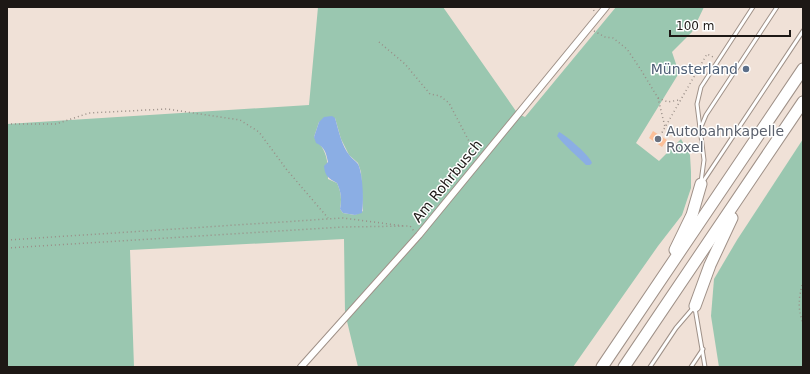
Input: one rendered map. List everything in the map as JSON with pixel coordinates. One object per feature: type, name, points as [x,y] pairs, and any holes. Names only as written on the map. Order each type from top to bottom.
[{"type":"highway","points":[[602,367],[803,69]]},
{"type":"highway","points":[[624,367],[803,102]]},
{"type":"highway","points":[[695,306],[715,251],[750,181]]},
{"type":"highway","points":[[654,292],[692,215],[701,184]]},
{"type":"street","name":"Am Rohrbusch","points":[[301,367],[419,235],[606,7]]},
{"type":"lane","points":[[701,184],[704,160],[697,104],[698,94],[718,60],[753,7]]},
{"type":"lane","points":[[701,127],[706,115],[777,7]]},
{"type":"lane","points":[[701,184],[803,31]]},
{"type":"lane","points":[[695,306],[705,367]]},
{"type":"lane","points":[[650,367],[676,328],[695,306]]},
{"type":"lane","points":[[691,367],[703,349]]},
{"type":"path","points":[[589,28],[605,37],[613,38],[627,49],[658,98],[665,127]]},
{"type":"path","points":[[379,42],[405,64],[430,94],[440,96],[449,103],[471,145],[482,158]]},
{"type":"path","points":[[660,136],[707,54],[718,60]]},
{"type":"path","points":[[658,98],[668,102],[681,100]]},
{"type":"path","points":[[7,124],[56,124],[89,113],[167,109],[240,120],[259,132],[287,170],[328,218]]},
{"type":"path","points":[[7,240],[328,218],[343,218],[410,226],[419,235]]},
{"type":"path","points":[[7,248],[334,228],[410,226]]},
{"type":"path","points":[[803,281],[798,298],[803,323]]},
{"type":"green space","points":[[318,7],[443,7],[518,114],[525,117],[616,7],[704,7],[692,32],[672,52],[679,73],[636,143],[659,161],[681,139],[690,155],[691,172],[691,188],[682,215],[658,246],[573,367],[358,367],[345,313],[344,239],[130,250],[134,367],[7,367],[7,124],[309,105]],"holes":[[[335,118],[341,139],[349,155],[358,163],[361,172],[363,211],[355,215],[343,213],[340,209],[341,196],[337,183],[328,179],[326,156],[322,147],[314,137],[319,122]]]},
{"type":"green space","points":[[803,139],[803,367],[719,367],[711,316],[714,279],[737,240]]},
{"type":"water","points":[[332,116],[335,118],[344,147],[358,164],[360,169],[363,188],[363,208],[362,213],[355,215],[343,213],[340,209],[341,199],[337,183],[329,178],[325,172],[324,166],[328,162],[326,153],[321,146],[316,143],[314,137],[319,122],[324,117]]},
{"type":"water","points":[[559,132],[583,151],[591,160],[592,163],[590,165],[586,165],[564,144],[557,136]]},
{"type":"building","name":"Autobahnkapelle Roxel","points":[[653,131],[667,140],[662,147],[649,138]]},
{"type":"place","name":"Münsterland","points":[[746,69]]},
{"type":"place","name":"Autobahnkapelle Roxel","points":[[658,139]]}]
